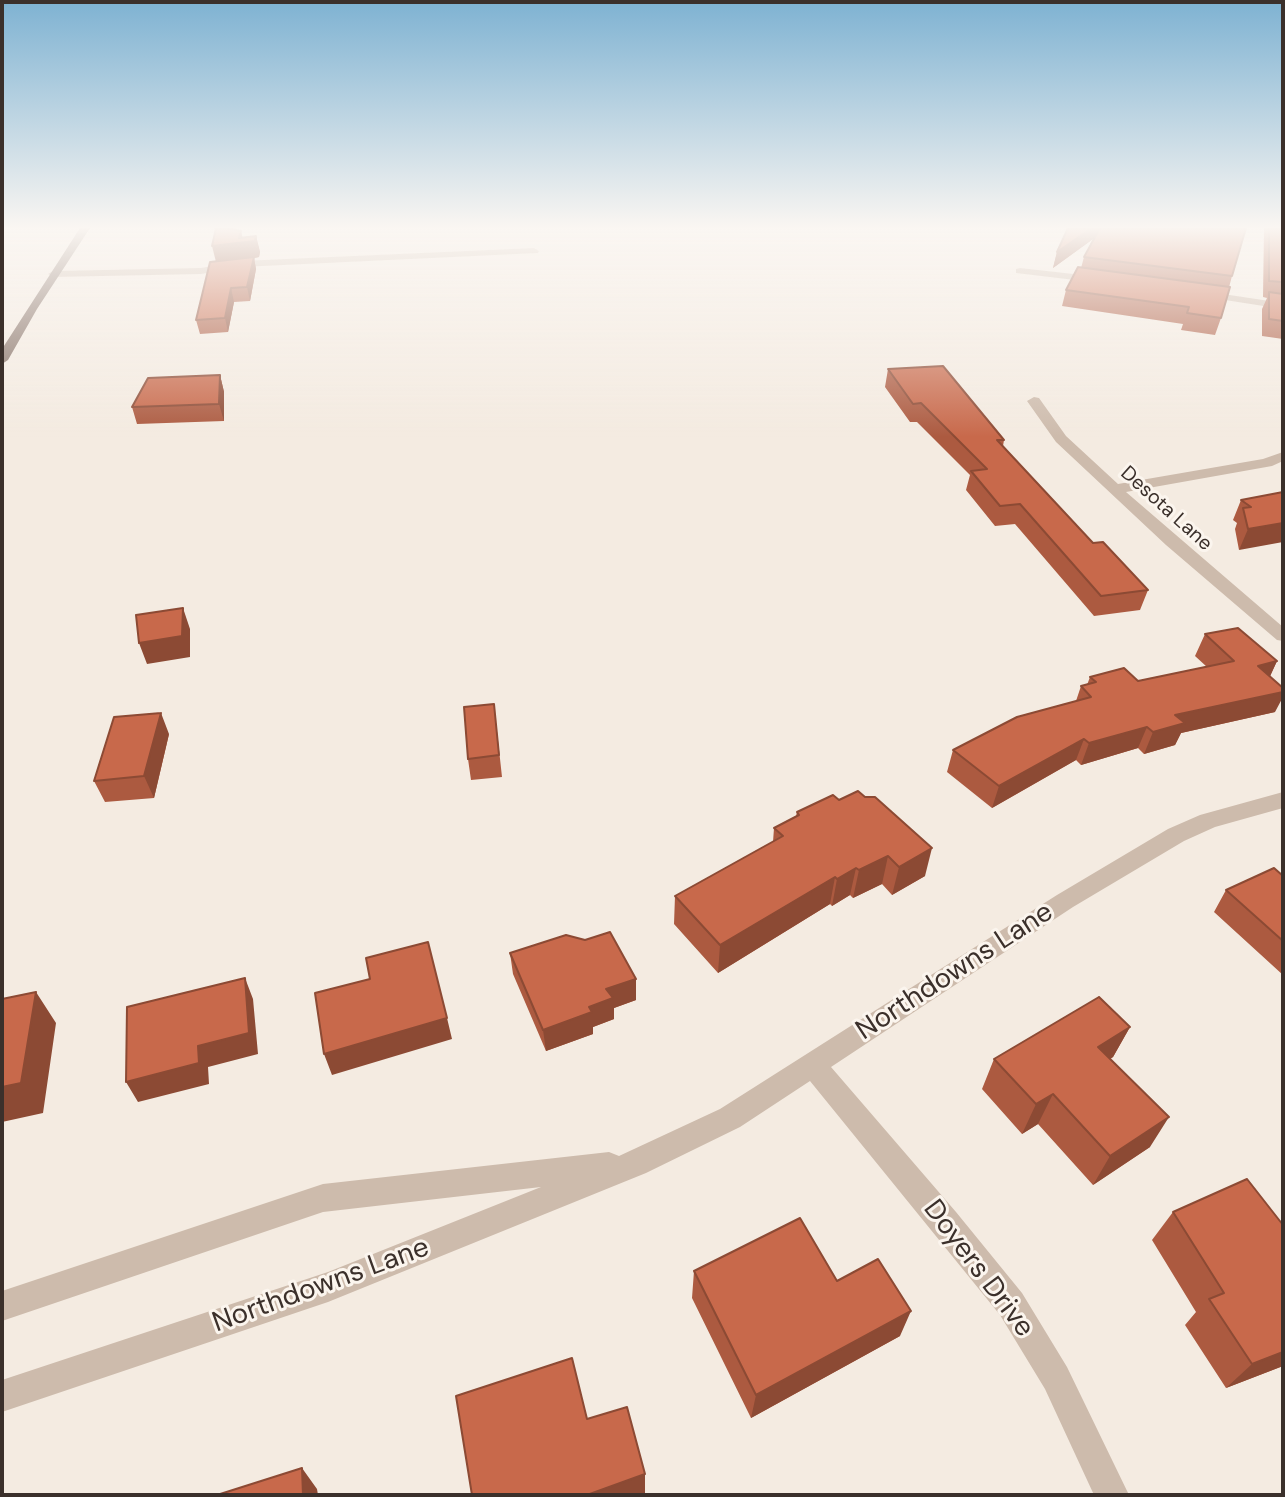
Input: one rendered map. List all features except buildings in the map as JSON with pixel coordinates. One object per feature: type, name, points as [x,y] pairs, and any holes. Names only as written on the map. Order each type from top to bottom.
[{"type":"main road","points":[[2,360],[39,298]]},
{"type":"street","points":[[1227,298],[1283,306]]},
{"type":"street","name":"Desota Lane","points":[[1034,401],[1061,439],[1172,542],[1283,636]]},
{"type":"street","points":[[1115,489],[1267,463],[1283,456]]},
{"type":"street","name":"Northdowns Lane","points":[[2,1396],[328,1287],[636,1163],[730,1118],[1065,901],[1176,835],[1208,821],[1283,800]]},
{"type":"street","name":"Doyers Drive","points":[[812,1064],[1011,1304],[1056,1378],[1112,1495]]},
{"type":"street","name":"Northdowns Lane","points":[[2,1306],[323,1198],[636,1163]]}]
